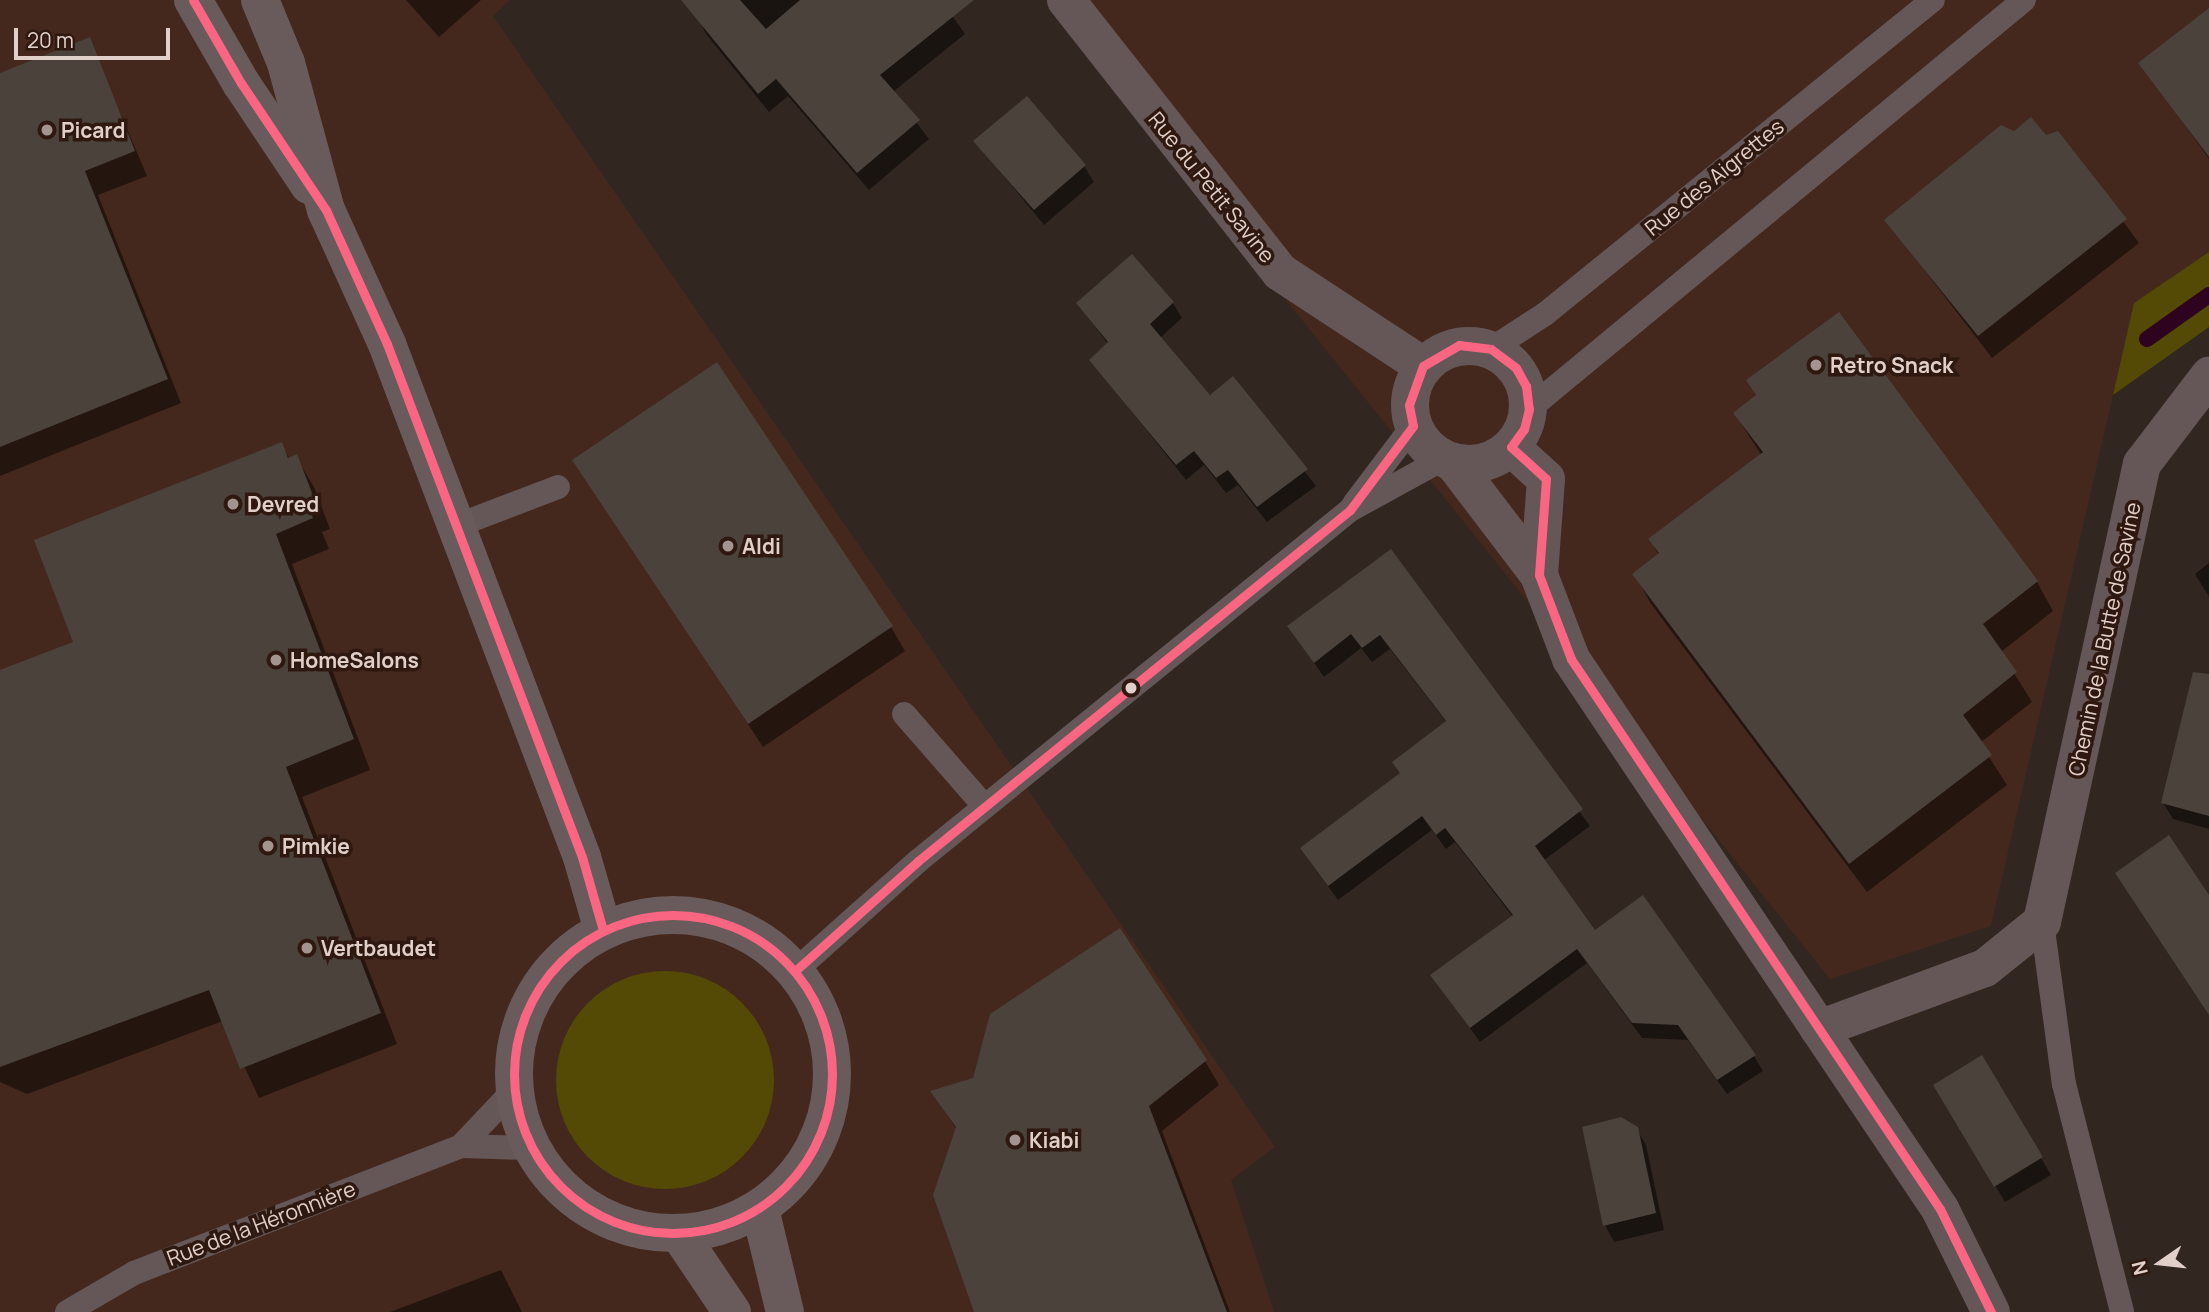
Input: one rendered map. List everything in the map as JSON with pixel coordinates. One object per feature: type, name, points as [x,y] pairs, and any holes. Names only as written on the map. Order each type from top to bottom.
[{"type":"street","points":[[193,0],[241,83],[326,210]]},
{"type":"street","points":[[260,0],[286,63],[326,210],[387,344],[582,857],[603,930]]},
{"type":"street","name":"Rue du Petit Savine","points":[[1066,0],[1280,272],[1423,366]]},
{"type":"street","points":[[1448,461],[1483,463],[1511,447],[1524,429],[1529,409],[1526,386],[1516,368],[1491,349],[1459,345],[1423,366],[1409,405],[1413,426],[1426,446],[1448,461],[1539,575],[1571,660],[1940,1209],[1991,1312]]},
{"type":"street","name":"Chemin de la Butte de Savine","points":[[2042,922],[2142,464],[2209,376]]},
{"type":"street","points":[[1511,447],[1546,479],[1539,575]]},
{"type":"street","points":[[651,914],[707,917],[753,935],[795,971],[813,997],[831,1050],[830,1106],[801,1171],[760,1209],[734,1223],[680,1236],[625,1228],[573,1201],[530,1148],[512,1092],[516,1036],[549,971],[603,930],[651,914]]},
{"type":"street","points":[[1819,1029],[1985,968],[2042,922]]},
{"type":"street","points":[[760,1209],[785,1312]]},
{"type":"street","points":[[680,1236],[732,1312]]},
{"type":"lane","name":"Rue des Aigrettes","points":[[1491,349],[1545,314],[1934,0]]},
{"type":"lane","points":[[1529,409],[2024,0]]},
{"type":"lane","points":[[1350,510],[1413,426]]},
{"type":"lane","points":[[795,971],[985,807],[1350,510],[1448,461]]},
{"type":"lane","points":[[456,526],[558,486]]},
{"type":"lane","points":[[904,714],[985,807]]},
{"type":"lane","name":"Chemin de la Butte de Savine","points":[[2042,922],[2064,1084],[2122,1312]]},
{"type":"lane","points":[[461,1146],[512,1092]]},
{"type":"lane","points":[[461,1146],[530,1148]]},
{"type":"lane","name":"Rue de la Héronnière","points":[[67,1312],[134,1273],[461,1146]]},
{"type":"shaded area","points":[[0,0],[510,0],[493,16],[1275,1147],[1231,1180],[1274,1312],[0,1312]]},
{"type":"shaded area","points":[[1046,0],[2209,0],[2209,252],[2134,304],[1991,926],[1830,979]]},
{"type":"shaded area","points":[[2209,252],[2209,327],[2113,395],[2134,303]]},
{"type":"shaded area","points":[[676,971],[697,975],[717,984],[734,995],[750,1011],[770,1048],[774,1080],[766,1122],[756,1141],[734,1165],[697,1185],[654,1189],[633,1185],[613,1176],[596,1165],[580,1149],[560,1112],[556,1069],[560,1048],[569,1028],[580,1011],[596,995],[633,975]]},
{"type":"building","points":[[681,0],[740,0],[766,29],[800,0],[974,0],[880,75],[920,120],[857,173],[776,79],[758,94]]},
{"type":"building","points":[[2209,8],[2209,157],[2138,63]]},
{"type":"building","points":[[90,37],[135,151],[85,171],[168,379],[0,447],[0,73]]},
{"type":"building","points":[[1027,96],[1086,165],[1034,210],[973,141]]},
{"type":"building","points":[[2031,117],[2046,135],[2058,131],[2127,219],[1978,336],[1884,220],[2001,125],[2014,131]]},
{"type":"building","points":[[1132,254],[1174,302],[1150,324],[1210,395],[1233,376],[1308,469],[1257,507],[1228,470],[1216,478],[1194,451],[1176,465],[1089,360],[1108,342],[1076,303]]},
{"type":"building","points":[[1839,312],[2038,581],[1983,624],[2017,672],[1963,715],[1992,755],[1849,864],[1632,574],[1659,553],[1648,539],[1763,452],[1733,413],[1756,395],[1746,380]]},
{"type":"building","points":[[717,362],[893,626],[748,724],[572,460]]},
{"type":"building","points":[[282,442],[288,458],[297,454],[314,498],[306,501],[313,518],[276,534],[354,739],[286,767],[381,1013],[240,1069],[209,990],[0,1067],[0,670],[73,642],[34,540]]},
{"type":"building","points":[[1391,549],[1583,809],[1535,846],[1595,930],[1643,895],[1756,1055],[1717,1080],[1678,1025],[1632,1023],[1577,949],[1470,1028],[1430,975],[1513,915],[1445,828],[1436,835],[1422,816],[1328,886],[1300,848],[1400,773],[1392,762],[1446,721],[1380,635],[1362,648],[1351,634],[1314,663],[1287,626]]},
{"type":"building","points":[[2193,672],[2209,674],[2209,816],[2161,803]]},
{"type":"building","points":[[2169,835],[2209,895],[2209,1015],[2115,873]]},
{"type":"building","points":[[1120,928],[1207,1060],[1149,1106],[1227,1312],[974,1312],[933,1195],[956,1127],[930,1091],[973,1078],[990,1014]]},
{"type":"building","points":[[1982,1055],[2043,1157],[1994,1187],[1933,1085]]},
{"type":"building","points":[[1621,1117],[1638,1127],[1656,1213],[1603,1226],[1582,1127]]},
{"type":"waterway","points":[[2147,339],[2209,295]]},
{"type":"transit line","points":[[193,0],[241,83],[326,210],[387,344],[582,857],[603,930]]},
{"type":"transit line","points":[[795,971],[918,861],[1350,510],[1413,426],[1409,405],[1423,366],[1459,345],[1491,349],[1516,368],[1526,386],[1529,409],[1524,429],[1511,447],[1546,479],[1539,575],[1571,659],[1940,1209],[1991,1312]]},
{"type":"transit line","points":[[673,915],[704,918],[734,927],[774,951],[796,973],[820,1013],[829,1043],[832,1074],[829,1105],[820,1135],[796,1175],[774,1197],[734,1221],[704,1230],[673,1233],[642,1230],[612,1221],[572,1197],[550,1175],[526,1135],[517,1105],[514,1074],[517,1043],[526,1013],[550,973],[572,951],[612,927],[642,918],[673,915]]},
{"type":"place","name":"Picard","points":[[47,130]]},
{"type":"place","name":"Retro Snack","points":[[1816,365]]},
{"type":"place","name":"Devred","points":[[233,504]]},
{"type":"place","name":"Aldi","points":[[728,546]]},
{"type":"place","name":"HomeSalons","points":[[276,660]]},
{"type":"place","name":"Pimkie","points":[[268,846]]},
{"type":"place","name":"Vertbaudet","points":[[307,948]]},
{"type":"place","name":"Kiabi","points":[[1015,1140]]}]
